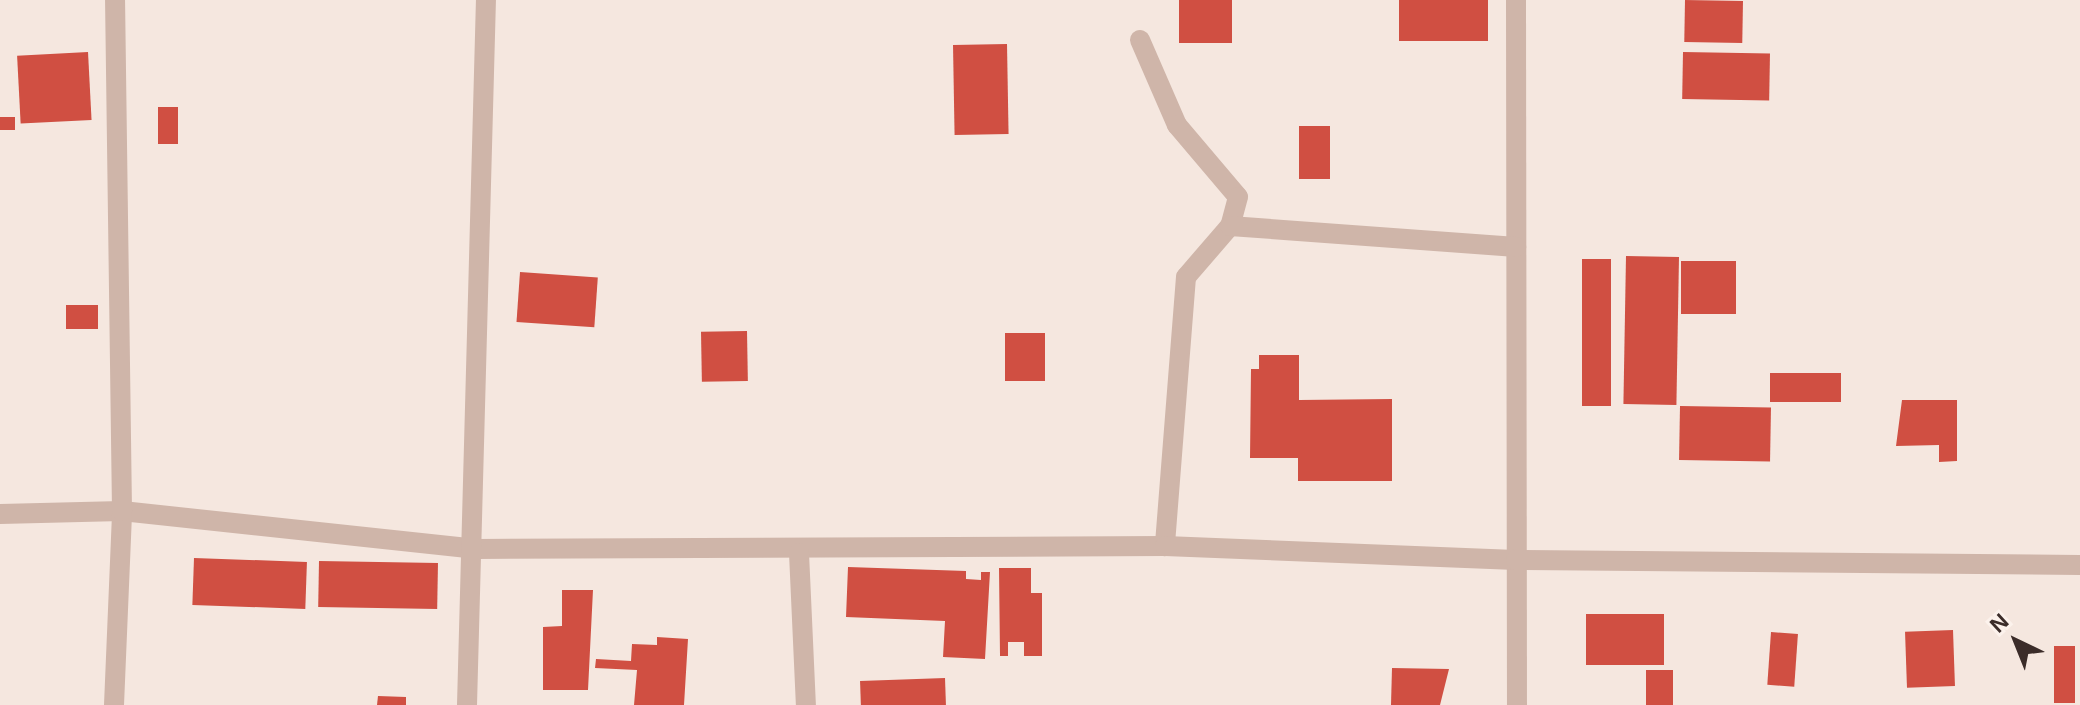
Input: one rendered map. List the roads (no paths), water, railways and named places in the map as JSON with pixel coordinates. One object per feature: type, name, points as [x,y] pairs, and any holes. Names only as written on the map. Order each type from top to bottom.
[{"type":"street","points":[[114,705],[122,511],[115,0]]},
{"type":"street","points":[[467,705],[477,549],[486,0]]},
{"type":"street","points":[[1516,0],[1517,705]]},
{"type":"street","points":[[1140,40],[1177,125],[1238,197],[1230,226],[1186,277],[1165,546]]},
{"type":"street","points":[[1230,226],[1516,247]]},
{"type":"street","points":[[0,514],[122,511],[477,549],[799,553],[1165,546],[1516,560],[2080,565]]},
{"type":"street","points":[[799,553],[806,705]]}]
